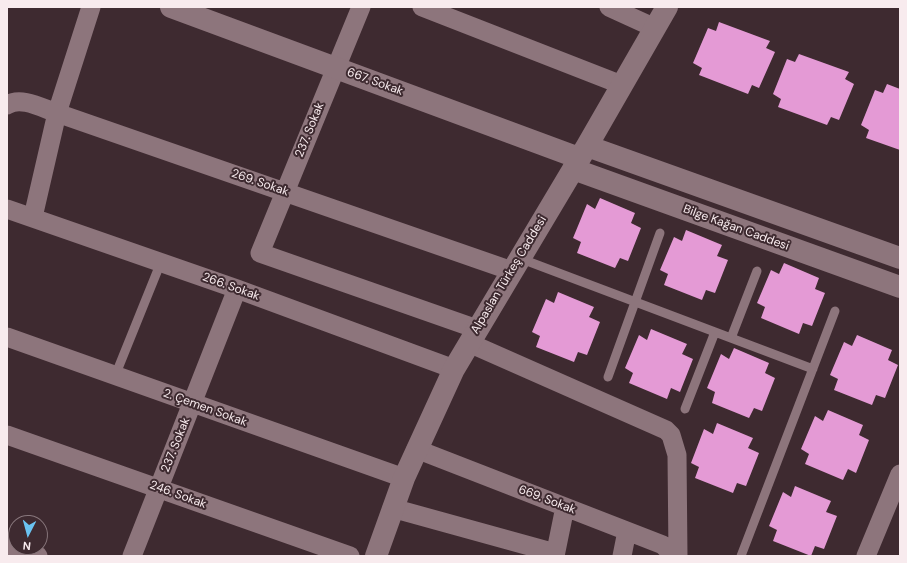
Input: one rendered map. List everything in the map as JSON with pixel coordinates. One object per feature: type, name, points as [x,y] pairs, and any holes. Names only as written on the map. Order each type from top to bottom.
[{"type":"street","points":[[33,217],[57,113],[91,7]]},
{"type":"street","name":"667. Sokak","points":[[171,7],[580,158]]},
{"type":"street","name":"237. Sokak","points":[[361,7],[260,253],[473,336]]},
{"type":"street","points":[[422,7],[622,85]]},
{"type":"street","points":[[609,7],[655,28]]},
{"type":"street","name":"Alpaslan Türkeş Caddesi","points":[[376,556],[392,508],[416,449],[454,369],[580,158],[667,7]]},
{"type":"street","name":"269. Sokak","points":[[7,105],[22,102],[285,192],[516,264]]},
{"type":"street","points":[[580,158],[900,258]]},
{"type":"street","name":"Bilge Kağan Caddesi","points":[[580,158],[900,287]]},
{"type":"street","name":"266. Sokak","points":[[7,209],[237,289],[454,369]]},
{"type":"street","name":"237. Sokak","points":[[132,556],[237,289]]},
{"type":"street","points":[[473,336],[666,430],[671,435],[677,455],[678,556]]},
{"type":"street","name":"2. Çemen Sokak","points":[[7,337],[404,478]]},
{"type":"street","name":"246. Sokak","points":[[7,435],[350,556]]},
{"type":"street","name":"669. Sokak","points":[[416,449],[663,545],[674,556]]},
{"type":"street","points":[[866,556],[900,474]]},
{"type":"street","points":[[392,508],[555,555],[565,507]]},
{"type":"street","points":[[622,556],[627,531]]},
{"type":"street","points":[[7,545],[38,556]]},
{"type":"lane","points":[[608,377],[660,233]]},
{"type":"lane","points":[[115,376],[161,262]]},
{"type":"lane","points":[[516,264],[635,302],[813,369]]},
{"type":"lane","points":[[731,338],[757,271]]},
{"type":"lane","points":[[741,556],[835,311]]},
{"type":"lane","points":[[685,409],[715,332]]},
{"type":"building","points":[[719,22],[770,41],[766,48],[775,52],[759,88],[752,85],[748,94],[699,75],[702,68],[693,63],[708,28],[716,31]]},
{"type":"building","points":[[799,54],[849,72],[845,79],[854,84],[839,120],[831,117],[827,125],[778,107],[781,99],[773,94],[787,59],[795,62]]},
{"type":"building","points":[[887,84],[900,89],[900,150],[866,138],[869,130],[861,125],[875,90],[883,93]]},
{"type":"building","points":[[600,198],[635,213],[631,223],[641,228],[628,261],[620,258],[615,268],[577,253],[581,242],[573,238],[587,204],[595,209]]},
{"type":"building","points":[[686,230],[722,245],[717,256],[728,260],[715,293],[706,290],[702,300],[664,285],[668,274],[660,270],[674,237],[682,241]]},
{"type":"building","points":[[784,263],[819,278],[815,289],[825,293],[812,326],[803,323],[799,334],[761,318],[765,307],[757,303],[771,270],[779,274]]},
{"type":"building","points":[[558,292],[594,307],[589,317],[600,322],[587,355],[578,352],[574,362],[536,347],[540,336],[532,332],[546,299],[554,303]]},
{"type":"building","points":[[651,329],[687,344],[682,354],[693,359],[680,392],[671,388],[667,399],[629,383],[633,373],[625,368],[639,335],[647,340]]},
{"type":"building","points":[[857,335],[892,350],[888,360],[898,365],[885,398],[876,395],[872,405],[834,390],[838,379],[830,375],[844,342],[852,346]]},
{"type":"building","points":[[734,348],[769,363],[765,373],[775,378],[762,411],[754,408],[749,418],[712,403],[715,392],[707,388],[721,354],[729,359]]},
{"type":"building","points":[[828,410],[863,425],[859,435],[869,440],[856,473],[848,469],[843,480],[805,464],[809,454],[801,449],[815,416],[823,421]]},
{"type":"building","points":[[717,423],[753,438],[748,448],[759,453],[746,486],[737,483],[733,493],[695,478],[699,467],[691,463],[704,429],[713,434]]},
{"type":"building","points":[[795,486],[831,501],[826,512],[837,516],[824,549],[815,546],[811,556],[773,541],[777,530],[769,526],[783,492],[791,497]]}]
